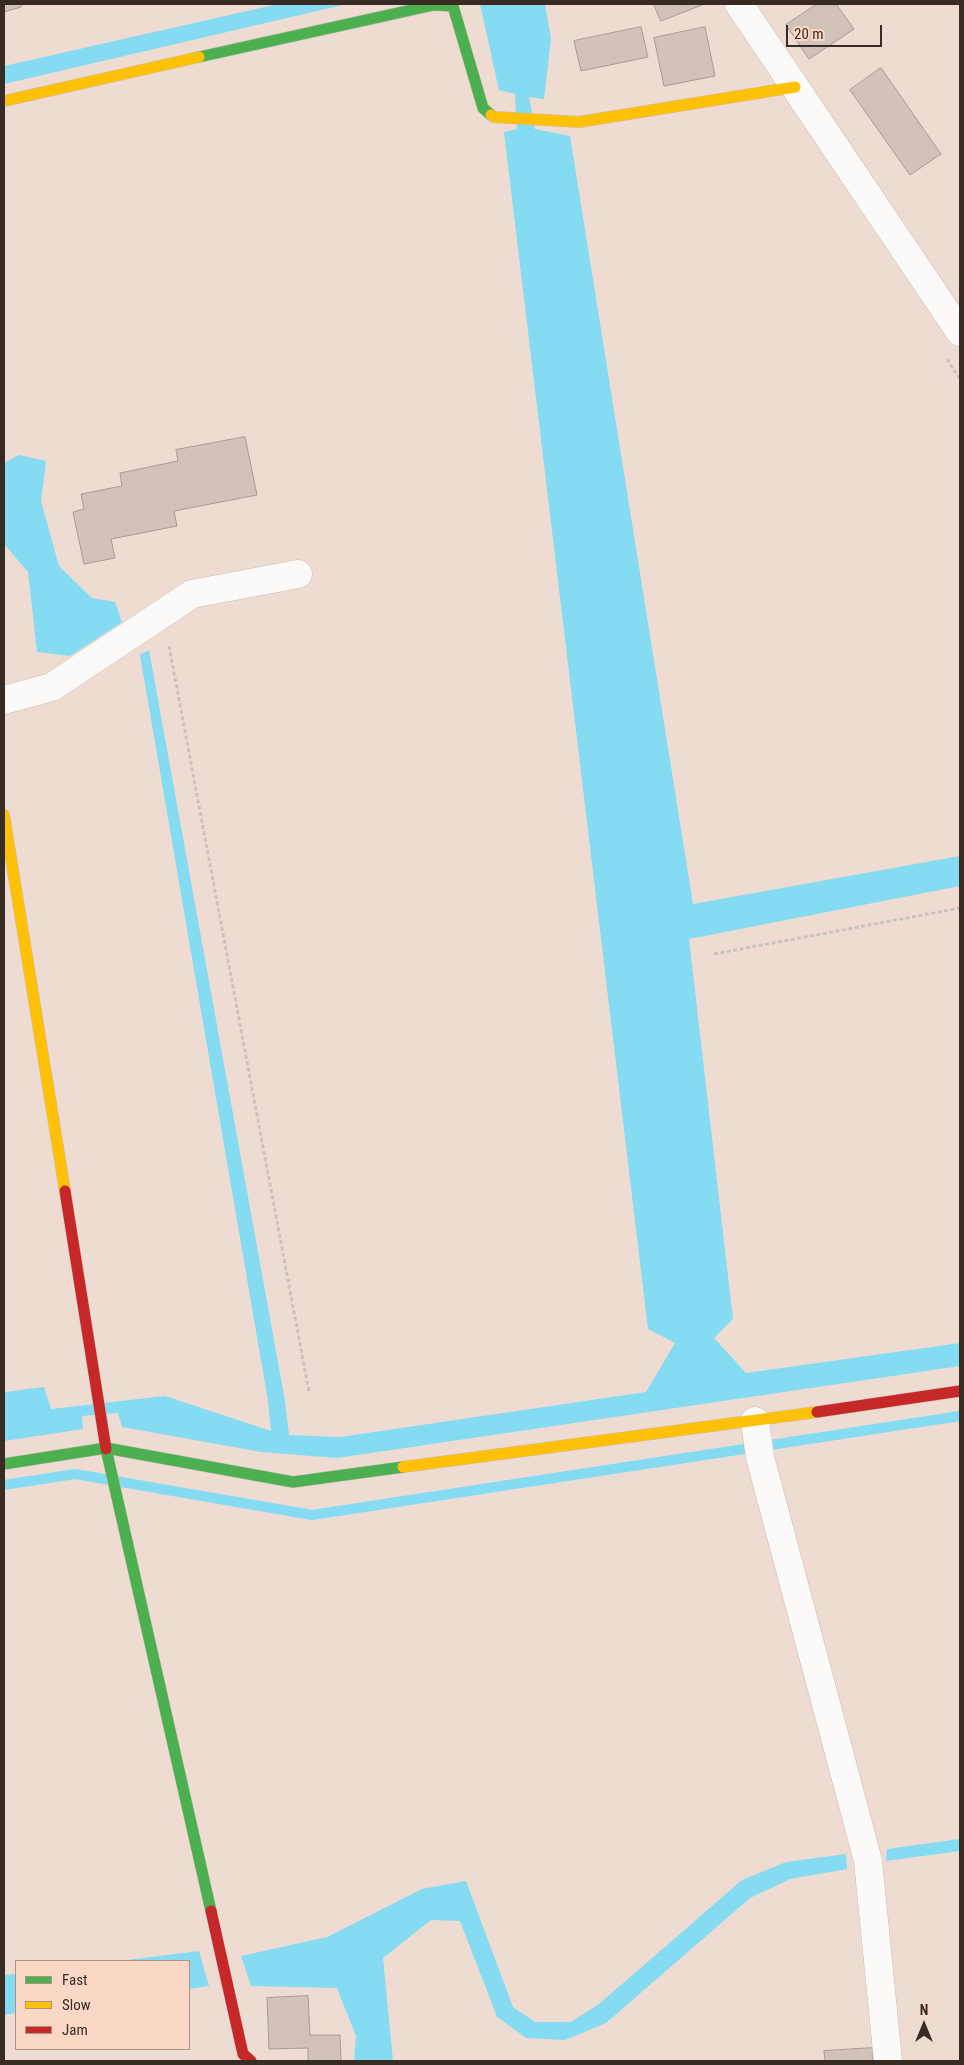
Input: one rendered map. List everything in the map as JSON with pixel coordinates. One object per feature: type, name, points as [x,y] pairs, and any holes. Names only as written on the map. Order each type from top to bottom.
[{"type":"street","points":[[740,4],[960,332]]},
{"type":"street","points":[[4,101],[434,5],[453,6],[483,108],[494,117],[579,122],[795,88]]},
{"type":"street","points":[[4,700],[52,687],[192,594],[298,574]]},
{"type":"street","points":[[4,816],[106,1448],[243,2054],[251,2061]]},
{"type":"street","points":[[4,1464],[106,1448],[293,1482],[758,1438],[960,1391]]},
{"type":"street","points":[[758,1438],[868,1861],[888,2061]]},
{"type":"path","points":[[162,613],[309,1392]]},
{"type":"path","points":[[714,954],[960,908]]},
{"type":"water","points":[[278,4],[347,4],[4,84],[4,66]]},
{"type":"water","points":[[480,4],[545,4],[551,39],[544,99],[529,97],[535,129],[570,136],[693,904],[960,856],[960,886],[689,939],[733,1319],[714,1338],[746,1373],[960,1343],[960,1366],[337,1458],[261,1452],[122,1427],[118,1413],[82,1416],[83,1429],[4,1441],[4,1392],[44,1387],[51,1409],[165,1396],[271,1431],[268,1401],[140,655],[149,650],[285,1401],[289,1435],[340,1437],[646,1392],[675,1343],[648,1329],[504,132],[517,129],[515,94],[499,90]]},
{"type":"water","points":[[19,455],[46,461],[41,501],[59,566],[92,598],[115,602],[122,622],[70,656],[37,652],[28,572],[4,544],[4,463]]},
{"type":"water","points":[[960,1839],[960,1851],[886,1861],[887,1849]]},
{"type":"water","points":[[846,1854],[847,1869],[790,1879],[750,1898],[606,2023],[565,2040],[526,2038],[497,2017],[460,1921],[431,1920],[383,1958],[393,2061],[354,2061],[356,2036],[337,1988],[251,1986],[241,1956],[327,1937],[422,1889],[466,1881],[513,2007],[535,2022],[571,2022],[599,2004],[742,1880],[786,1862]]},
{"type":"water","points":[[199,1951],[209,1986],[190,1989],[190,1960],[127,1960]]},
{"type":"water","points":[[15,1974],[15,2013],[4,2015],[4,1975]]},
{"type":"building","points":[[4,4],[21,4],[21,7],[4,12]]},
{"type":"building","points":[[654,4],[702,4],[702,5],[661,21]]},
{"type":"building","points":[[817,4],[836,4],[854,29],[809,59],[786,25]]},
{"type":"building","points":[[641,27],[648,57],[581,71],[574,41]]},
{"type":"building","points":[[705,27],[715,76],[664,86],[654,38]]},
{"type":"building","points":[[881,68],[941,154],[910,175],[850,90]]},
{"type":"building","points":[[245,437],[257,495],[174,511],[177,526],[111,539],[115,558],[84,564],[73,512],[84,509],[81,494],[122,486],[120,473],[178,461],[176,450]]},
{"type":"building","points":[[308,1996],[310,2035],[340,2035],[341,2061],[308,2061],[308,2048],[269,2049],[267,1998]]},
{"type":"building","points":[[873,2048],[873,2061],[825,2061],[824,2051]]},
{"type":"waterway","points":[[4,1485],[75,1474],[312,1515],[960,1416]]},
{"type":"traffic: fast","points":[[199,57],[434,5],[453,6],[483,108],[491,115]]},
{"type":"traffic: fast","points":[[4,1464],[106,1448],[293,1482],[403,1467]]},
{"type":"traffic: fast","points":[[106,1449],[211,1911]]},
{"type":"traffic: slow","points":[[4,101],[199,57]]},
{"type":"traffic: slow","points":[[491,115],[494,117],[579,122],[795,87]]},
{"type":"traffic: slow","points":[[4,815],[65,1191]]},
{"type":"traffic: slow","points":[[403,1467],[817,1412]]},
{"type":"traffic: jam","points":[[65,1191],[106,1449]]},
{"type":"traffic: jam","points":[[817,1412],[960,1391]]},
{"type":"traffic: jam","points":[[211,1911],[243,2054],[251,2061]]}]
